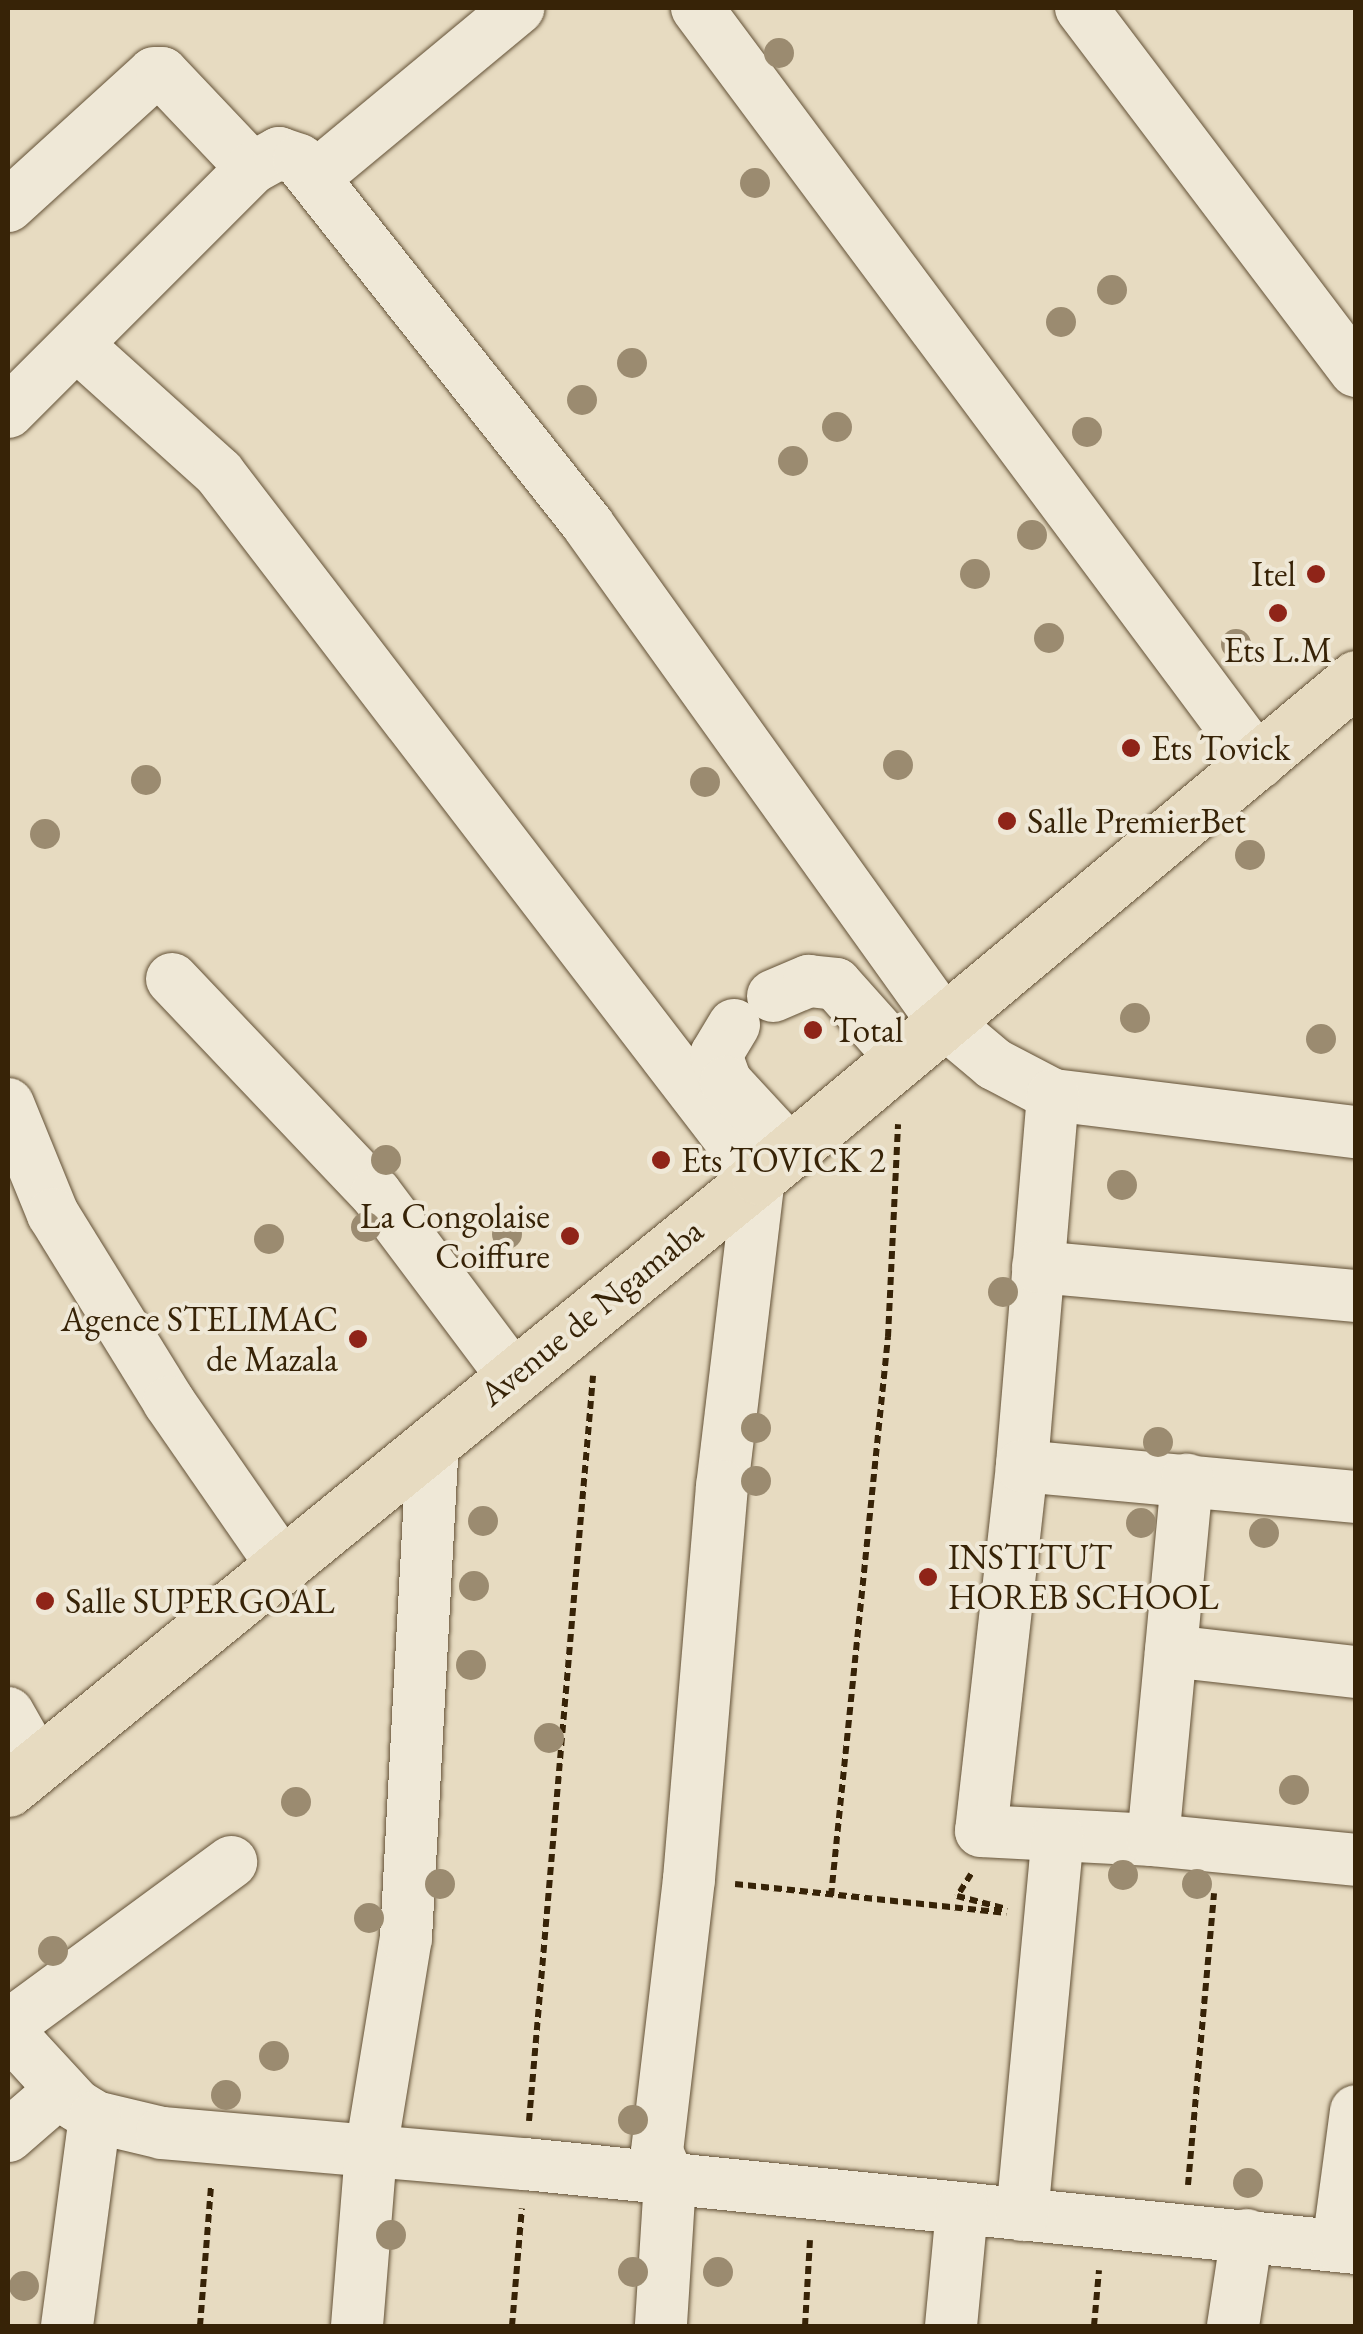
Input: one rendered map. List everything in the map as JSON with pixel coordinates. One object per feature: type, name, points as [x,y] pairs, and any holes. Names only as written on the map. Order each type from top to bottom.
[{"type":"main road","name":"Avenue de Ngamaba","points":[[22,1776],[774,1164],[1356,678]]},
{"type":"street","points":[[316,176],[518,8]]},
{"type":"street","points":[[1081,8],[1356,371]]},
{"type":"street","points":[[718,15],[1258,762]]},
{"type":"street","points":[[8,206],[154,73],[162,73],[252,168]]},
{"type":"street","points":[[8,412],[252,168],[285,154],[316,176],[588,525],[942,1021],[994,1064],[1053,1095],[1356,1132]]},
{"type":"street","points":[[78,346],[218,474],[774,1164]]},
{"type":"street","points":[[172,978],[376,1194],[512,1375]]},
{"type":"street","points":[[661,2326],[670,2181],[657,2152],[689,1879],[722,1486],[774,1164],[726,1082],[716,1054],[754,1010],[809,981],[836,984],[901,1057]]},
{"type":"street","points":[[1053,1095],[1022,1466],[981,1831],[1153,1840],[1356,1860]]},
{"type":"street","points":[[8,1104],[53,1214],[170,1402],[282,1565]]},
{"type":"street","points":[[1038,1267],[1356,1296]]},
{"type":"street","points":[[357,2326],[370,2151],[406,1938],[432,1444]]},
{"type":"street","points":[[1022,1466],[1356,1497]]},
{"type":"street","points":[[1153,1840],[1186,1480]]},
{"type":"street","points":[[1171,1651],[1356,1672]]},
{"type":"street","points":[[8,1713],[22,1776]]},
{"type":"street","points":[[1022,2215],[1058,1838]]},
{"type":"street","points":[[232,1862],[8,2028],[77,2104],[133,2128],[214,2139],[525,2164],[1347,2247],[1356,2110]]},
{"type":"street","points":[[8,2136],[77,2104]]},
{"type":"street","points":[[67,2326],[77,2104]]},
{"type":"street","points":[[951,2326],[962,2209]]},
{"type":"street","points":[[1234,2326],[1247,2235]]},
{"type":"path","points":[[830,1896],[888,1336],[901,1057]]},
{"type":"path","points":[[512,2326],[599,1304]]},
{"type":"path","points":[[689,1879],[1011,1912],[957,1896],[970,1875],[981,1831]]},
{"type":"path","points":[[1184,2230],[1218,1848]]},
{"type":"path","points":[[200,2326],[214,2139]]},
{"type":"path","points":[[805,2326],[813,2194]]},
{"type":"path","points":[[1094,2326],[1103,2224]]},
{"type":"place","name":"Itel","points":[[1316,574]]},
{"type":"place","name":"Ets L.M","points":[[1278,613]]},
{"type":"place","name":"Ets Tovick","points":[[1131,748]]},
{"type":"place","name":"Salle PremierBet","points":[[1007,821]]},
{"type":"place","name":"Total","points":[[813,1030]]},
{"type":"place","name":"Ets TOVICK 2","points":[[661,1160]]},
{"type":"place","name":"La Congolaise Coiffure","points":[[570,1236]]},
{"type":"place","name":"Agence STELIMAC de Mazala","points":[[358,1339]]},
{"type":"place","name":"INSTITUT HOREB SCHOOL","points":[[928,1577]]},
{"type":"place","name":"Salle SUPERGOAL","points":[[45,1601]]}]
